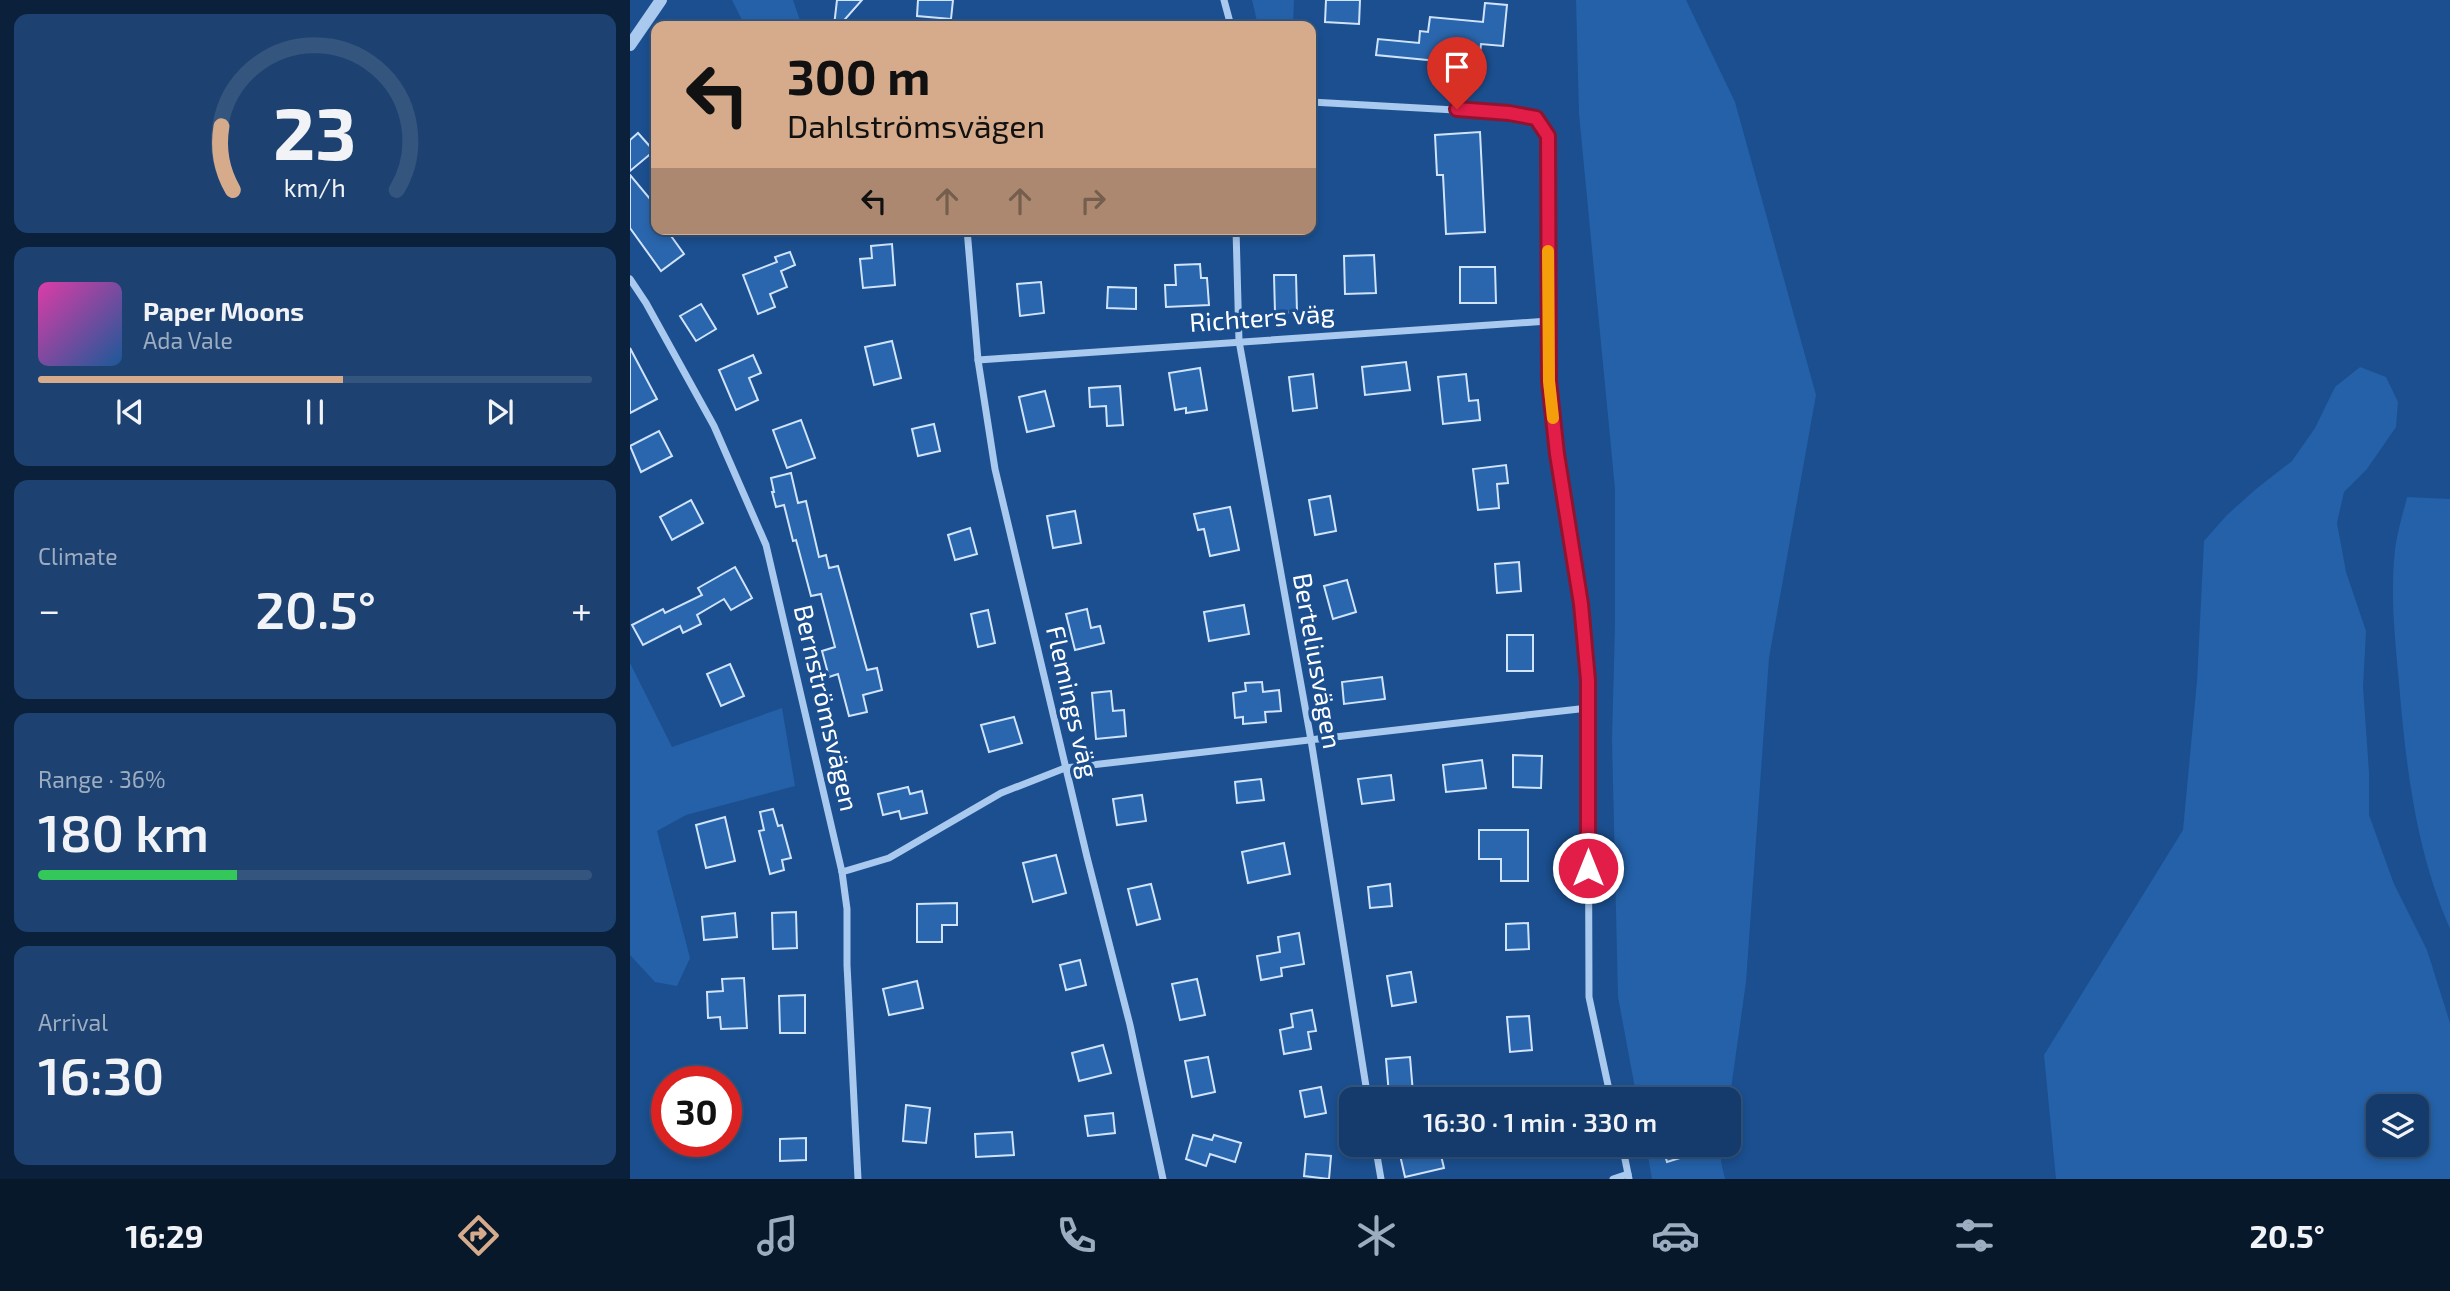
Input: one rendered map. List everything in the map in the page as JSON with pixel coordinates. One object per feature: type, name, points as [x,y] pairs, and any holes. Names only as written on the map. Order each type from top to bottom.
[{"type":"street","points":[[630,45],[661,0]]},
{"type":"street","points":[[1224,0],[1230,21]]},
{"type":"street","points":[[1316,102],[1509,113],[1536,118],[1548,136],[1548,321],[1552,405],[1557,454],[1581,604],[1588,680],[1588,997],[1608,1087]]},
{"type":"street","name":"Flemings väg","points":[[968,235],[978,360],[995,469],[1065,768],[1130,1025],[1163,1179]]},
{"type":"street","name":"Berteliusvägen","points":[[1236,235],[1239,341],[1311,740],[1366,1087]]},
{"type":"street","name":"Bernströmsvägen","points":[[630,278],[714,426],[766,545],[842,872],[847,909],[847,965],[858,1179]]},
{"type":"street","name":"Richters väg","points":[[978,360],[1548,321]]},
{"type":"street","points":[[842,872],[889,858],[1001,793],[1065,768],[1588,708]]},
{"type":"street","points":[[1377,1157],[1381,1179]]},
{"type":"street","points":[[1613,1179],[1629,1177],[1625,1157]]},
{"type":"shaded area","points":[[732,0],[793,0],[800,21],[742,21]]},
{"type":"shaded area","points":[[1252,0],[1294,0],[1293,21],[1257,21]]},
{"type":"shaded area","points":[[1576,0],[1686,0],[1735,102],[1816,395],[1769,658],[1746,982],[1731,1087],[1635,1087],[1618,997],[1612,740],[1615,489],[1579,114]]},
{"type":"shaded area","points":[[2360,367],[2386,377],[2398,402],[2396,427],[2367,469],[2344,492],[2337,523],[2346,572],[2366,631],[2363,687],[2369,815],[2394,884],[2427,950],[2450,1023],[2450,1179],[2056,1179],[2044,1055],[2183,830],[2197,681],[2204,541],[2227,515],[2292,461],[2315,428],[2335,387]]},
{"type":"shaded area","points":[[2407,497],[2450,499],[2450,929],[2429,870],[2414,809],[2402,715],[2393,584],[2396,543]]},
{"type":"shaded area","points":[[630,663],[672,747],[782,708],[795,786],[686,815],[657,831],[690,958],[677,986],[655,982],[630,955]]},
{"type":"shaded area","points":[[1648,1157],[1722,1157],[1725,1179],[1652,1179]]},
{"type":"building","points":[[837,0],[862,0],[843,21],[835,21]]},
{"type":"building","points":[[918,0],[953,0],[951,19],[917,16]]},
{"type":"building","points":[[1326,0],[1360,0],[1359,24],[1325,22]]},
{"type":"building","points":[[1485,3],[1507,5],[1503,46],[1481,44],[1479,65],[1376,55],[1378,39],[1419,43],[1420,31],[1428,32],[1430,17],[1483,22]]},
{"type":"building","points":[[1480,132],[1485,232],[1446,234],[1443,175],[1437,175],[1435,135]]},
{"type":"building","points":[[638,133],[651,148],[651,154],[630,171],[630,140]]},
{"type":"building","points":[[630,175],[651,200],[651,235],[670,235],[684,254],[661,271],[630,228]]},
{"type":"building","points":[[892,244],[895,285],[863,288],[860,259],[872,258],[871,246]]},
{"type":"building","points":[[790,252],[795,265],[781,271],[787,287],[770,294],[775,307],[758,314],[743,275],[777,262],[775,257]]},
{"type":"building","points":[[1374,255],[1376,293],[1345,294],[1344,256]]},
{"type":"building","points":[[1200,264],[1201,278],[1207,278],[1209,305],[1166,307],[1165,285],[1176,285],[1175,265]]},
{"type":"building","points":[[1460,267],[1495,267],[1496,303],[1460,303]]},
{"type":"building","points":[[1274,275],[1296,275],[1297,312],[1275,313]]},
{"type":"building","points":[[1041,282],[1044,313],[1020,316],[1017,284]]},
{"type":"building","points":[[1108,287],[1136,288],[1136,309],[1107,308]]},
{"type":"building","points":[[701,304],[716,329],[696,341],[680,316]]},
{"type":"building","points":[[892,341],[901,378],[874,385],[865,347]]},
{"type":"building","points":[[630,348],[657,399],[630,413]]},
{"type":"building","points":[[753,355],[761,373],[749,378],[758,400],[736,410],[719,370]]},
{"type":"building","points":[[1406,362],[1410,390],[1365,395],[1362,367]]},
{"type":"building","points":[[1200,368],[1207,410],[1186,413],[1186,408],[1175,410],[1169,373]]},
{"type":"building","points":[[1313,374],[1317,408],[1293,411],[1289,377]]},
{"type":"building","points":[[1466,374],[1469,401],[1478,400],[1480,420],[1443,424],[1438,377]]},
{"type":"building","points":[[1120,386],[1123,425],[1107,426],[1106,406],[1090,407],[1089,388]]},
{"type":"building","points":[[1045,391],[1054,426],[1027,432],[1019,397]]},
{"type":"building","points":[[801,420],[815,458],[787,468],[773,430]]},
{"type":"building","points":[[934,424],[940,451],[918,456],[912,429]]},
{"type":"building","points":[[659,431],[672,456],[641,472],[630,446]]},
{"type":"building","points":[[1506,465],[1508,483],[1497,484],[1499,508],[1478,510],[1473,469]]},
{"type":"building","points":[[791,473],[798,503],[806,501],[819,557],[826,555],[829,568],[838,566],[867,670],[877,668],[882,690],[863,695],[867,712],[849,716],[838,674],[829,677],[822,651],[835,647],[821,594],[811,596],[784,505],[776,507],[772,492],[771,478]]},
{"type":"building","points":[[1330,496],[1336,531],[1315,535],[1309,500]]},
{"type":"building","points":[[691,500],[703,523],[672,540],[660,517]]},
{"type":"building","points":[[1230,507],[1239,550],[1210,556],[1204,529],[1198,530],[1194,514]]},
{"type":"building","points":[[1075,511],[1081,543],[1053,548],[1047,516]]},
{"type":"building","points":[[970,528],[977,554],[955,560],[948,535]]},
{"type":"building","points":[[1519,562],[1521,591],[1497,593],[1495,564]]},
{"type":"building","points":[[735,567],[752,598],[731,610],[724,599],[697,615],[701,624],[683,633],[680,626],[643,645],[632,625],[663,609],[665,613],[702,595],[698,588]]},
{"type":"building","points":[[1347,580],[1356,612],[1333,619],[1324,586]]},
{"type":"building","points":[[1244,605],[1249,634],[1209,641],[1204,612]]},
{"type":"building","points":[[1087,609],[1091,628],[1100,626],[1104,643],[1075,650],[1066,614]]},
{"type":"building","points":[[988,610],[995,643],[978,647],[971,614]]},
{"type":"building","points":[[1507,635],[1533,635],[1533,671],[1507,671]]},
{"type":"building","points":[[730,664],[744,696],[721,706],[707,674]]},
{"type":"building","points":[[1382,677],[1385,699],[1344,704],[1342,682]]},
{"type":"building","points":[[1262,682],[1263,692],[1279,690],[1281,711],[1265,712],[1266,722],[1243,724],[1243,717],[1235,718],[1233,693],[1246,691],[1245,683]]},
{"type":"building","points":[[1111,691],[1113,711],[1124,710],[1126,736],[1096,739],[1092,693]]},
{"type":"building","points":[[1014,717],[1022,743],[989,752],[981,725]]},
{"type":"building","points":[[1513,755],[1542,756],[1541,788],[1513,787]]},
{"type":"building","points":[[1482,760],[1486,788],[1446,792],[1443,765]]},
{"type":"building","points":[[1391,775],[1394,800],[1362,804],[1358,779]]},
{"type":"building","points":[[1261,779],[1264,800],[1237,803],[1235,782]]},
{"type":"building","points":[[908,787],[910,794],[922,791],[927,813],[901,819],[899,811],[883,815],[878,794]]},
{"type":"building","points":[[1142,795],[1146,821],[1117,825],[1113,799]]},
{"type":"building","points":[[773,809],[778,826],[782,825],[791,858],[782,860],[784,870],[770,874],[759,831],[764,830],[760,812]]},
{"type":"building","points":[[725,817],[735,861],[706,868],[696,825]]},
{"type":"building","points":[[1479,830],[1528,830],[1528,881],[1501,881],[1501,859],[1479,859]]},
{"type":"building","points":[[1284,843],[1290,874],[1248,883],[1242,852]]},
{"type":"building","points":[[1056,855],[1066,893],[1033,902],[1023,863]]},
{"type":"building","points":[[1151,884],[1160,919],[1137,925],[1128,889]]},
{"type":"building","points":[[1390,884],[1392,906],[1370,908],[1368,887]]},
{"type":"building","points":[[957,903],[957,925],[942,925],[942,942],[917,942],[917,904]]},
{"type":"building","points":[[796,912],[797,948],[773,949],[772,913]]},
{"type":"building","points":[[735,913],[737,937],[704,940],[702,917]]},
{"type":"building","points":[[1528,923],[1529,949],[1506,950],[1506,924]]},
{"type":"building","points":[[1299,933],[1304,964],[1281,968],[1282,976],[1261,980],[1257,956],[1280,952],[1278,937]]},
{"type":"building","points":[[1080,960],[1086,985],[1066,990],[1060,965]]},
{"type":"building","points":[[1411,972],[1416,1002],[1392,1006],[1387,976]]},
{"type":"building","points":[[744,978],[747,1028],[721,1029],[720,1017],[708,1018],[707,992],[723,991],[722,979]]},
{"type":"building","points":[[1197,979],[1205,1015],[1180,1020],[1172,984]]},
{"type":"building","points":[[917,981],[923,1008],[889,1015],[883,989]]},
{"type":"building","points":[[805,995],[805,1033],[780,1033],[779,996]]},
{"type":"building","points":[[1312,1010],[1316,1031],[1308,1032],[1311,1049],[1284,1054],[1280,1030],[1293,1027],[1291,1014]]},
{"type":"building","points":[[1529,1016],[1532,1050],[1510,1052],[1507,1017]]},
{"type":"building","points":[[1103,1045],[1111,1073],[1079,1081],[1072,1053]]},
{"type":"building","points":[[1208,1057],[1215,1092],[1192,1097],[1185,1061]]},
{"type":"building","points":[[1410,1057],[1412,1087],[1388,1087],[1386,1059]]},
{"type":"building","points":[[1321,1087],[1326,1113],[1305,1117],[1300,1091]]},
{"type":"building","points":[[906,1105],[930,1108],[926,1143],[903,1141]]},
{"type":"building","points":[[1113,1113],[1115,1133],[1088,1136],[1085,1116]]},
{"type":"building","points":[[1012,1132],[1014,1155],[976,1157],[975,1134]]},
{"type":"building","points":[[1193,1135],[1212,1140],[1214,1135],[1241,1143],[1235,1162],[1210,1154],[1206,1166],[1186,1159]]},
{"type":"building","points":[[806,1138],[806,1160],[780,1161],[780,1139]]},
{"type":"building","points":[[1306,1154],[1331,1156],[1329,1179],[1304,1176]]},
{"type":"building","points":[[1400,1157],[1441,1157],[1444,1168],[1405,1177]]},
{"type":"building","points":[[1666,1157],[1683,1157],[1667,1162]]},
{"type":"slow traffic","points":[[1548,251],[1549,381],[1553,418]]},
{"type":"route","points":[[1457,109],[1536,118],[1548,136],[1549,381],[1557,454],[1581,604],[1588,680],[1588,868]]}]
